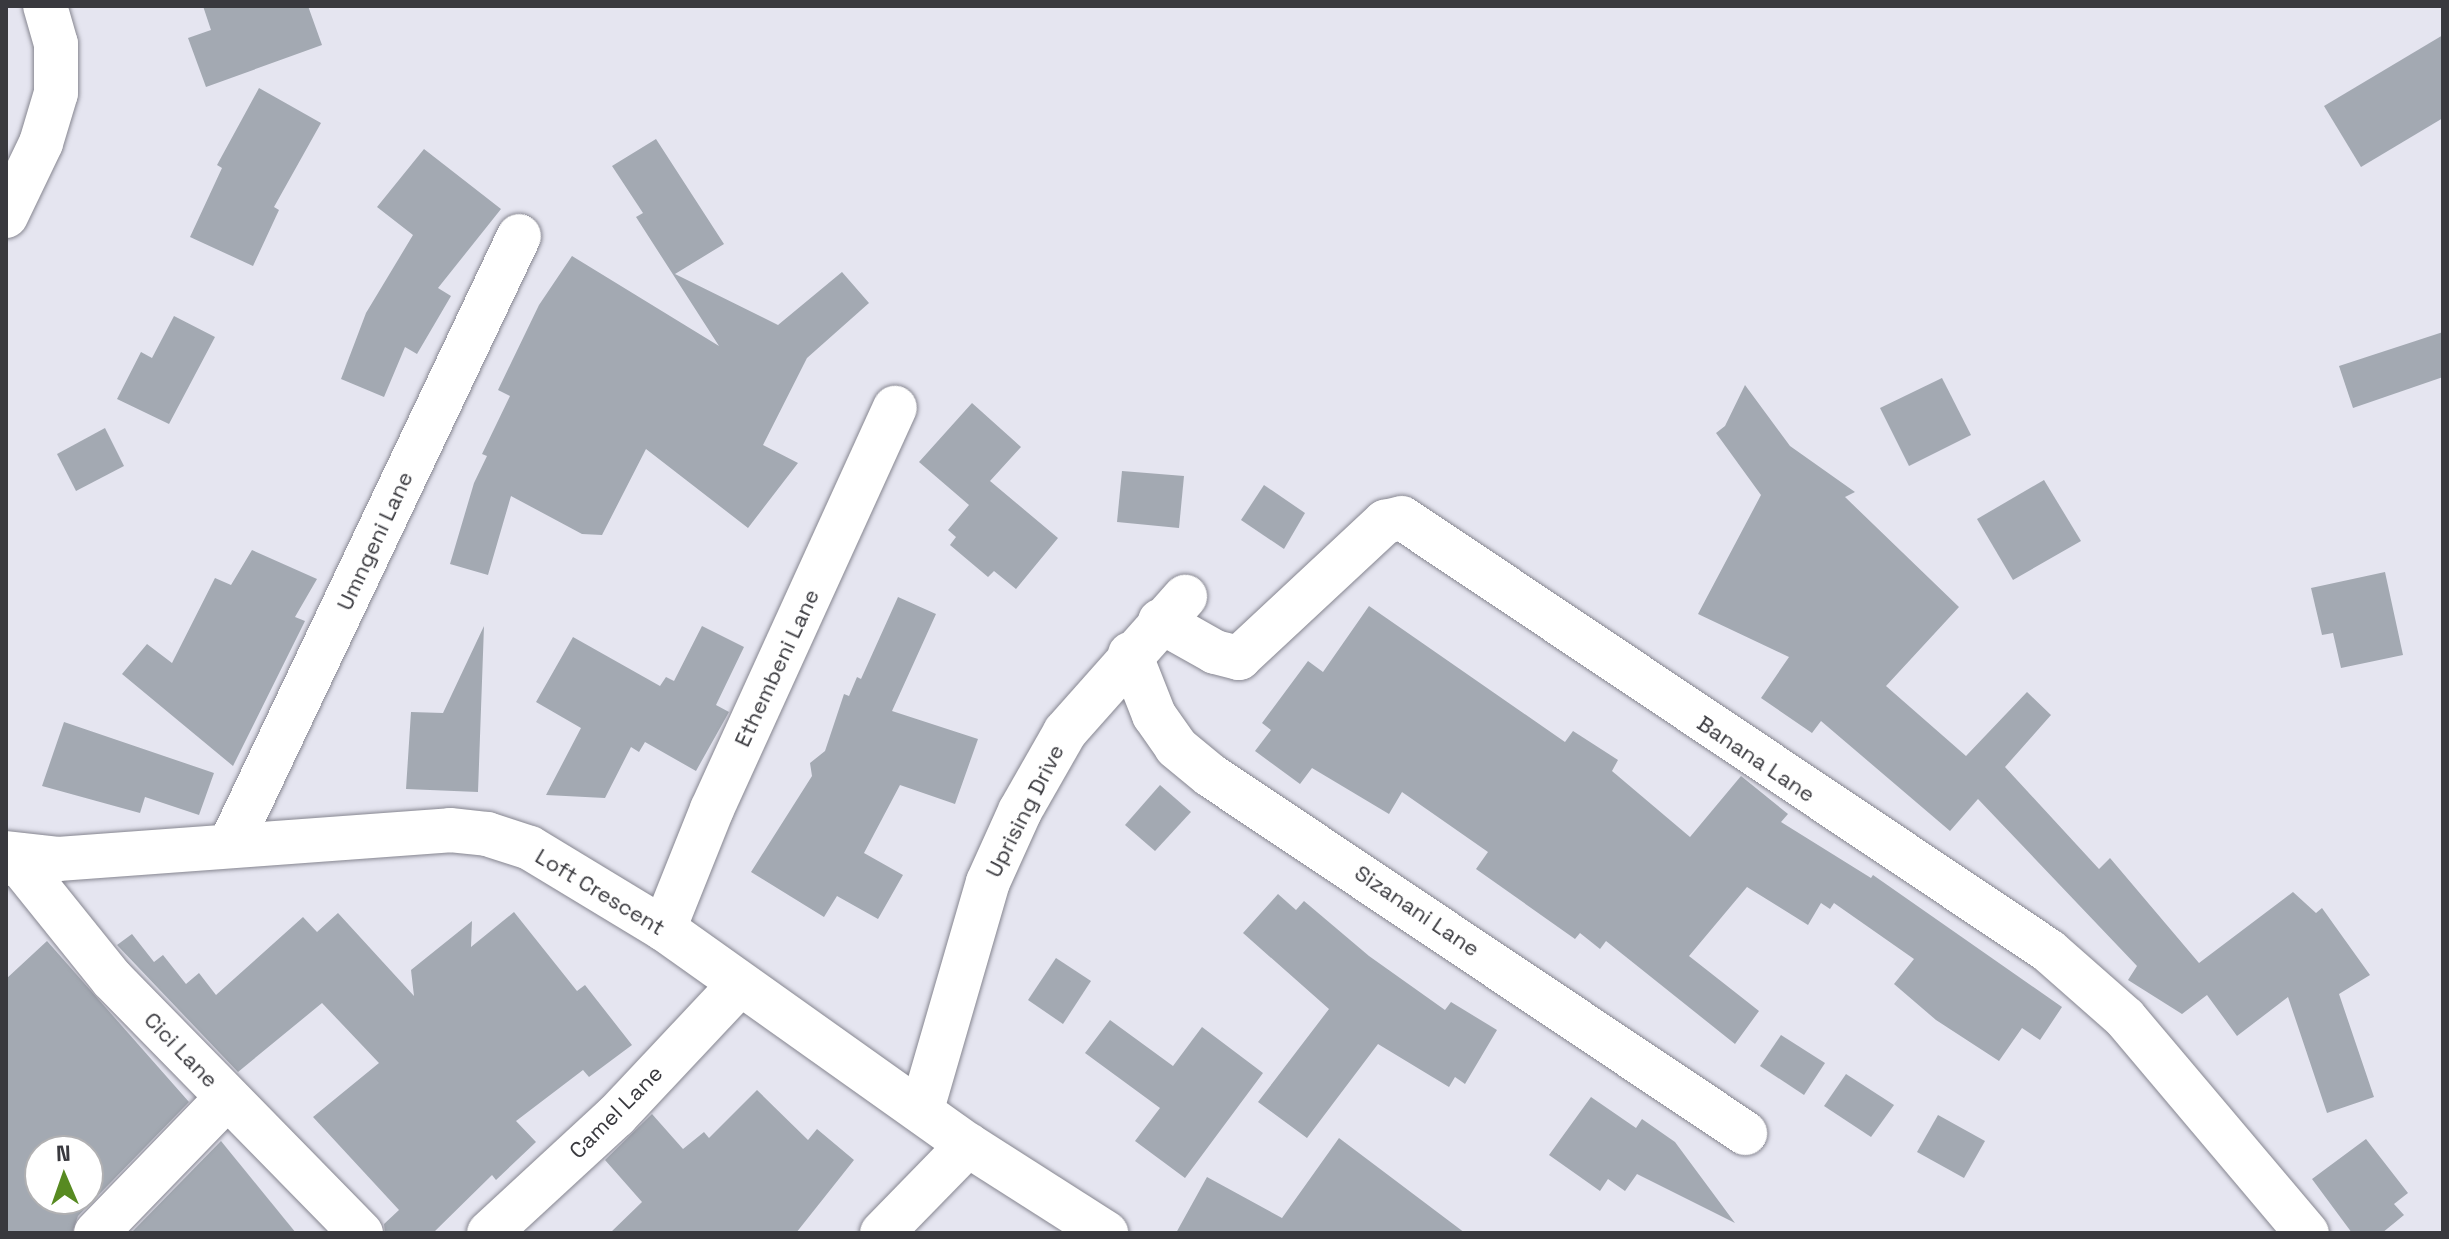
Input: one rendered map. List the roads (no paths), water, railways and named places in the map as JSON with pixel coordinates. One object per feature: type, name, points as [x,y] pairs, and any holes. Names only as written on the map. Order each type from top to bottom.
[{"type":"street","points":[[6,216],[41,143],[56,93],[56,44],[45,6]]},
{"type":"street","name":"Umngeni Lane","points":[[230,845],[519,236]]},
{"type":"street","name":"Ethembeni Lane","points":[[664,929],[712,809],[895,408]]},
{"type":"street","name":"Banana Lane","points":[[1173,609],[1215,652],[1239,658],[1385,522],[1402,518],[2049,951],[2125,1018],[2307,1233]]},
{"type":"street","name":"Uprising Drive","points":[[922,1109],[988,882],[1020,811],[1065,732],[1130,654],[1173,609]]},
{"type":"street","name":"Sizanani Lane","points":[[1130,654],[1154,715],[1176,747],[1210,775],[1745,1133]]},
{"type":"street","name":"Loft Crescent","points":[[8,858],[58,859],[450,830],[487,834],[573,871],[664,929],[738,986],[922,1109],[968,1145],[1106,1233]]},
{"type":"street","name":"Cici Lane","points":[[8,858],[112,979],[361,1233]]},
{"type":"street","name":"Camel Lane","points":[[489,1233],[616,1116],[738,986]]},
{"type":"street","points":[[96,1233],[227,1098]]},
{"type":"street","points":[[882,1233],[968,1145]]}]
